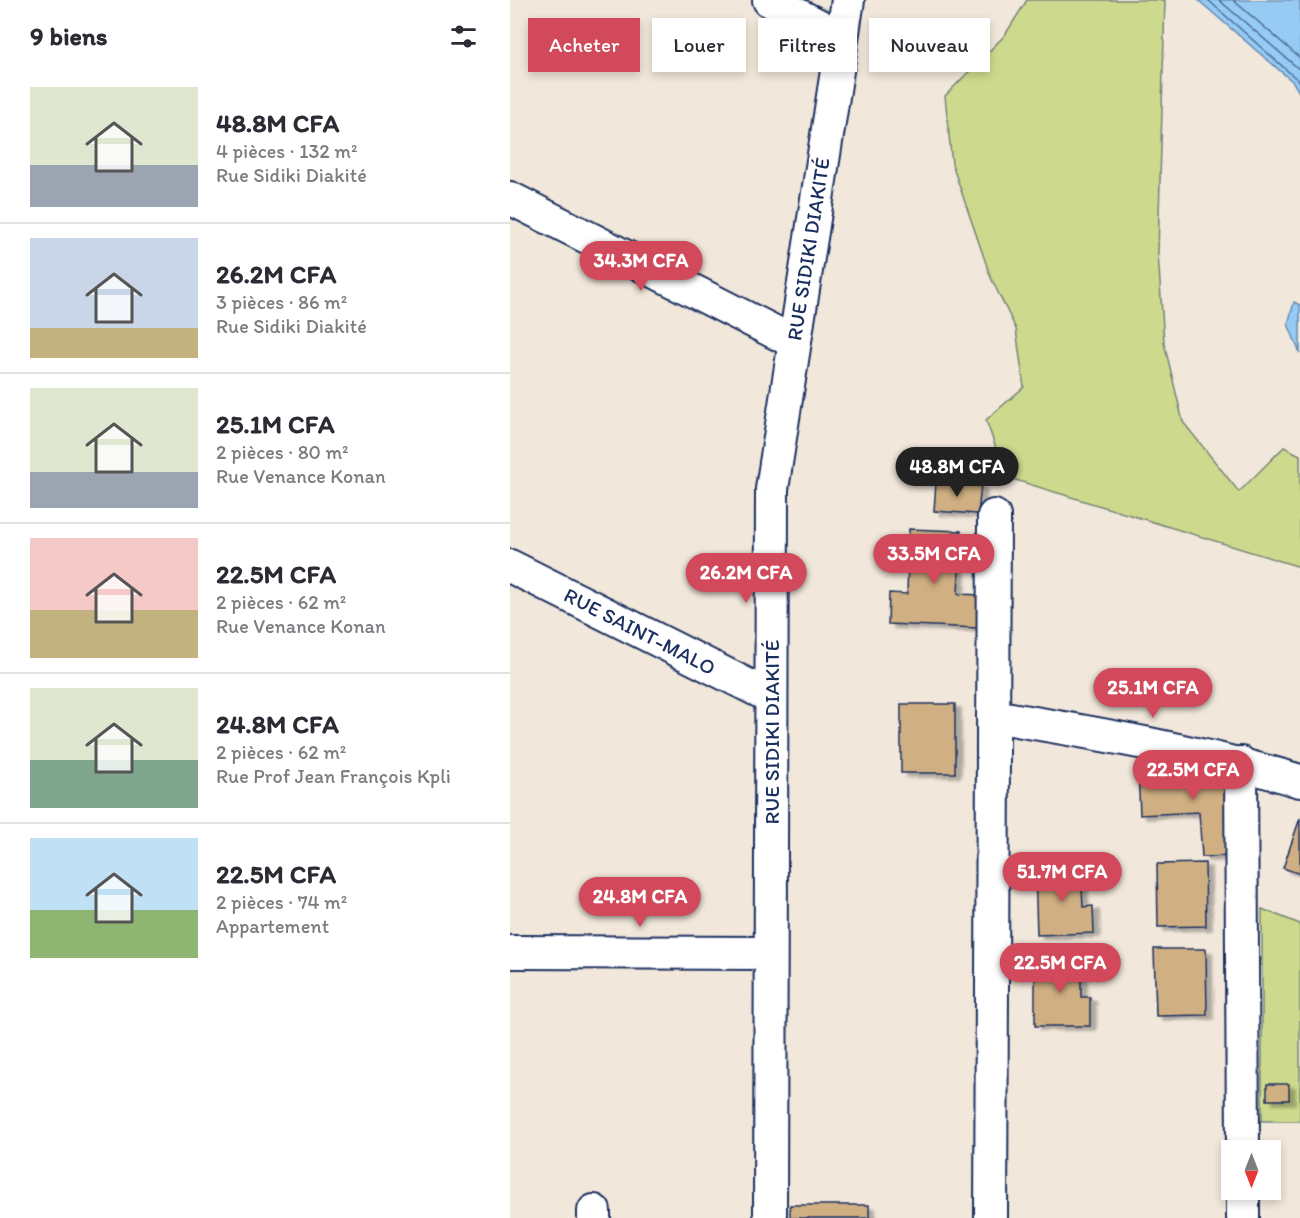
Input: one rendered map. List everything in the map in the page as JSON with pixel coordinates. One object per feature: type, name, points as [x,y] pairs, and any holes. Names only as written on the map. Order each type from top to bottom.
[{"type":"street","points":[[769,0],[804,18]]},
{"type":"street","name":"RUE SIDIKI DIAKITÉ","points":[[845,18],[848,0]]},
{"type":"street","name":"RUE SIDIKI DIAKITÉ","points":[[770,1218],[772,489],[836,72]]},
{"type":"street","points":[[510,198],[794,342]]},
{"type":"street","points":[[991,1218],[994,516]]},
{"type":"street","name":"RUE SAINT-MALO","points":[[510,566],[771,697]]},
{"type":"street","points":[[993,716],[1241,763],[1300,781]]},
{"type":"street","points":[[1241,763],[1243,1140]]},
{"type":"street","points":[[510,952],[770,953]]},
{"type":"street","points":[[1243,1200],[1244,1218]]},
{"type":"green space","points":[[1027,0],[1165,0],[1158,253],[1164,343],[1183,422],[1239,492],[1284,447],[1300,455],[1300,567],[1006,477],[986,420],[1024,387],[1016,329],[991,278],[952,164],[945,96],[969,72],[990,72],[990,50],[1005,35]]},
{"type":"green space","points":[[1262,909],[1300,924],[1300,1121],[1262,1121]]},
{"type":"water","points":[[1198,0],[1300,0],[1300,94],[1293,82]]},
{"type":"water","points":[[1294,302],[1300,305],[1300,353],[1288,324]]},
{"type":"building","points":[[936,482],[981,485],[978,514],[934,511]]},
{"type":"building","points":[[909,529],[961,531],[958,594],[981,595],[979,628],[888,624],[889,593],[907,594]]},
{"type":"building","points":[[901,704],[955,704],[955,773],[901,773]]},
{"type":"building","points":[[1230,764],[1234,856],[1202,857],[1199,812],[1140,815],[1138,768]]},
{"type":"building","points":[[1300,818],[1300,874],[1283,868]]},
{"type":"building","points":[[1205,863],[1206,926],[1158,927],[1157,864]]},
{"type":"building","points":[[1081,868],[1083,907],[1093,906],[1094,933],[1037,935],[1035,870]]},
{"type":"building","points":[[1154,949],[1206,949],[1207,1015],[1156,1016]]},
{"type":"building","points":[[1035,960],[1081,960],[1081,997],[1090,997],[1090,1026],[1035,1026]]},
{"type":"building","points":[[1267,1084],[1289,1084],[1289,1100],[1267,1100]]},
{"type":"building","points":[[790,1205],[869,1205],[869,1218],[790,1218]]}]
